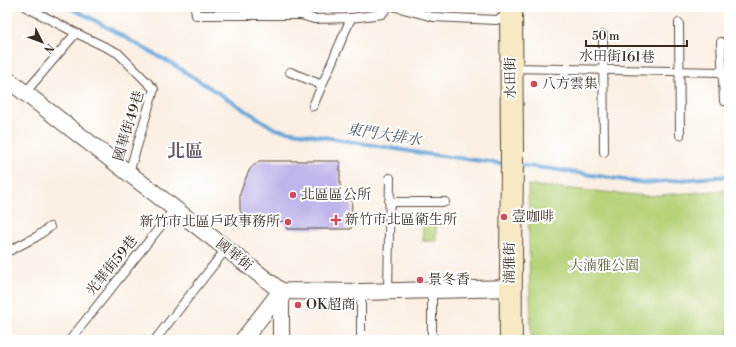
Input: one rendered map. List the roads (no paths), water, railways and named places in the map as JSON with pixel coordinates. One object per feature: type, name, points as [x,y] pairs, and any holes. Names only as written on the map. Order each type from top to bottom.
[{"type":"street","name":"水田街","points":[[511,11],[512,185]]},
{"type":"street","name":"國華街","points":[[7,78],[281,291]]},
{"type":"street","name":"湳雅街","points":[[511,340],[510,288],[512,185]]},
{"type":"street","points":[[281,291],[388,292],[510,288]]},
{"type":"street","points":[[243,340],[281,291]]},
{"type":"street","points":[[281,291],[281,340]]},
{"type":"lane","name":"國華街49巷","points":[[26,7],[76,33],[118,52],[154,89],[129,173]]},
{"type":"lane","points":[[195,7],[196,15],[253,11],[301,11],[314,19],[351,18],[382,14],[388,7]]},
{"type":"lane","points":[[396,7],[433,17],[496,20],[511,11]]},
{"type":"lane","points":[[313,106],[351,18]]},
{"type":"lane","points":[[679,23],[680,135]]},
{"type":"lane","points":[[25,93],[76,33]]},
{"type":"lane","points":[[602,35],[604,152]]},
{"type":"lane","points":[[721,42],[724,101]]},
{"type":"lane","name":"水田街161巷","points":[[511,68],[722,72]]},
{"type":"lane","points":[[290,72],[322,85]]},
{"type":"lane","points":[[388,292],[390,178]]},
{"type":"lane","points":[[389,202],[445,202]]},
{"type":"lane","name":"光華街59巷","points":[[70,340],[175,208]]},
{"type":"lane","points":[[9,249],[36,237],[50,227]]},
{"type":"lane","points":[[156,340],[226,249]]},
{"type":"lane","points":[[432,290],[432,340]]},
{"type":"lane","points":[[361,292],[361,340]]},
{"type":"waterway","name":"東門大排水","points":[[67,7],[87,16],[174,65],[275,129],[426,154],[506,164]]},
{"type":"waterway","name":"東門大排水","points":[[519,165],[644,183],[729,176]]},
{"type":"place","name":"八方雲集","points":[[534,84]]},
{"type":"place","name":"北區區公所","points":[[293,195]]},
{"type":"place","name":"壹咖啡","points":[[504,217]]},
{"type":"place","name":"新竹市北區衛生所","points":[[336,220]]},
{"type":"place","name":"新竹市北區戶政事務所","points":[[288,222]]},
{"type":"place","name":"景冬香","points":[[420,280]]},
{"type":"place","name":"OK超商","points":[[298,305]]},
{"type":"district","name":"北區","points":[[185,151]]},
{"type":"park label","name":"大湳雅公園","points":[[604,266]]}]
